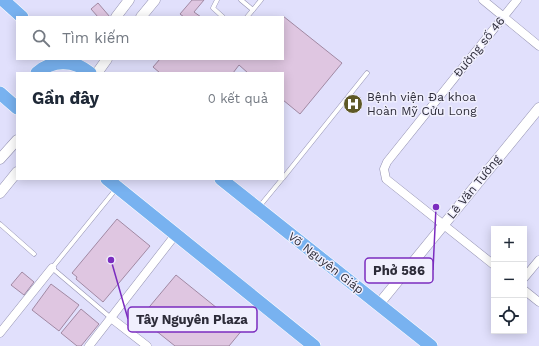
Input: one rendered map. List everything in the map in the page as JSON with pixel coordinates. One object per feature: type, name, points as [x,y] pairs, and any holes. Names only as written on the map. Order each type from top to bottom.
[{"type":"highway","points":[[3,0],[21,16]]},
{"type":"highway","points":[[38,72],[42,68],[54,64],[74,61],[89,72]]},
{"type":"highway","points":[[0,93],[16,107]]},
{"type":"highway","points":[[108,180],[314,346]]},
{"type":"highway","name":"Võ Nguyên Giáp","points":[[222,180],[431,346]]},
{"type":"street","points":[[117,16],[129,0]]},
{"type":"street","points":[[142,16],[155,0]]},
{"type":"street","points":[[483,0],[539,46]]},
{"type":"street","name":"Đường số 46","points":[[444,224],[386,179],[384,169],[386,162],[517,0]]},
{"type":"street","points":[[98,72],[106,60]]},
{"type":"street","name":"Lê Văn Tưởng","points":[[379,304],[539,108]]},
{"type":"street","points":[[0,159],[16,141]]},
{"type":"street","points":[[0,193],[16,173]]},
{"type":"street","points":[[444,224],[491,263]]},
{"type":"street","points":[[88,346],[176,234]]},
{"type":"street","points":[[527,274],[539,260]]},
{"type":"street","points":[[0,332],[52,268]]},
{"type":"street","points":[[527,292],[539,302]]},
{"type":"street","points":[[111,318],[147,346]]},
{"type":"lane","points":[[217,0],[213,8],[222,16]]},
{"type":"lane","points":[[241,0],[253,10]]},
{"type":"lane","points":[[248,16],[261,0]]},
{"type":"lane","points":[[284,174],[367,73]]},
{"type":"lane","points":[[258,209],[279,180]]},
{"type":"lane","points":[[111,318],[52,268],[118,187]]},
{"type":"lane","points":[[0,224],[34,254]]},
{"type":"building","points":[[192,0],[204,0],[194,12],[200,16],[183,16],[180,14]]},
{"type":"building","points":[[98,3],[109,16],[97,16],[91,9]]},
{"type":"building","points":[[284,17],[342,63],[300,114],[284,101],[284,72],[247,72],[239,65],[234,72],[159,72],[153,67],[159,60],[284,60]]},
{"type":"building","points":[[117,219],[150,246],[103,302],[76,279],[77,277],[72,273]]},
{"type":"building","points":[[22,272],[34,282],[24,295],[11,285]]},
{"type":"building","points":[[176,275],[243,329],[229,346],[175,346],[140,318]]},
{"type":"building","points":[[51,284],[79,305],[59,331],[32,310]]},
{"type":"building","points":[[81,309],[99,324],[81,346],[77,346],[61,333]]},
{"type":"place","name":"Bệnh viện Đa khoa Hoàn Mỹ Cửu Long","points":[[353,104]]},
{"type":"place","name":"Phở 586","points":[[436,207]]},
{"type":"place","name":"Tây Nguyên Plaza","points":[[111,260]]}]
